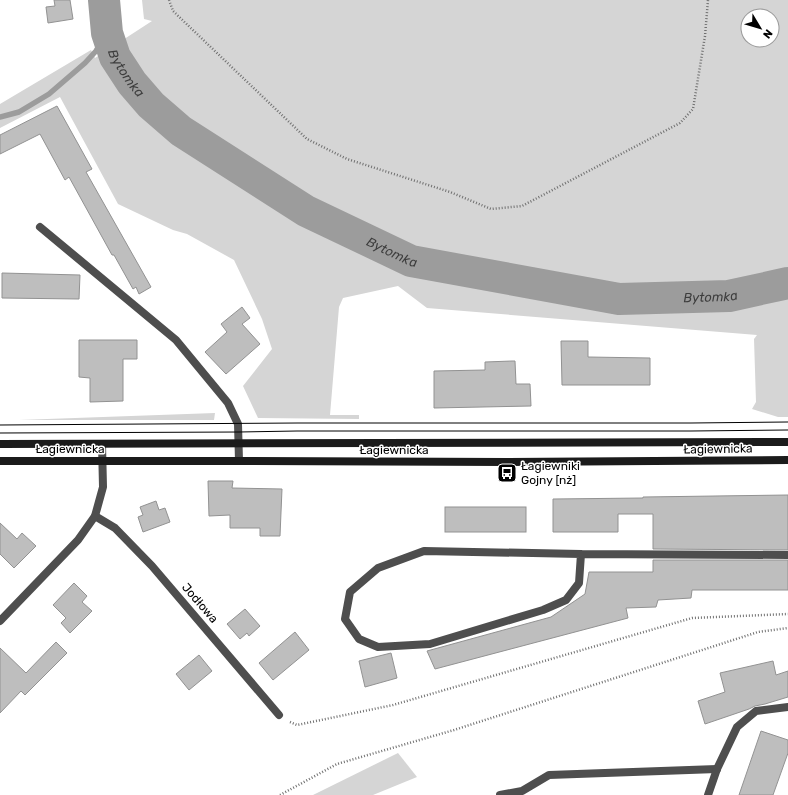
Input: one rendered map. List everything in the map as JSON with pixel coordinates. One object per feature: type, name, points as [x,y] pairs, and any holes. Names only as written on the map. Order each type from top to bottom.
[{"type":"main road","name":"Łagiewnicka","points":[[0,444],[788,442]]},
{"type":"main road","name":"Łagiewnicka","points":[[0,461],[506,462],[788,460]]},
{"type":"street","points":[[40,227],[176,340],[228,403],[238,424],[239,461]]},
{"type":"street","points":[[0,621],[78,540],[95,516],[103,487],[102,444]]},
{"type":"street","name":"Jodłowa","points":[[95,516],[115,528],[152,566],[279,715]]},
{"type":"street","points":[[581,554],[579,583],[566,600],[543,610],[430,644],[378,647],[358,639],[344,619],[350,592],[378,568],[424,550],[581,554],[788,555]]},
{"type":"street","points":[[708,795],[717,769],[737,727],[756,710],[788,707]]},
{"type":"street","points":[[500,795],[522,791],[549,775],[717,769]]},
{"type":"path","points":[[169,0],[173,11],[307,139],[347,159],[450,192],[491,209],[522,206],[680,123],[693,109],[705,36],[708,0]]},
{"type":"path","points":[[279,715],[297,725],[393,705],[692,618],[788,614]]},
{"type":"path","points":[[280,795],[337,764],[454,730],[758,632],[788,628]]},
{"type":"shaded area","points":[[142,0],[788,0],[788,417],[778,417],[752,409],[756,402],[754,339],[757,335],[427,308],[398,286],[343,298],[339,307],[330,415],[359,415],[359,419],[258,418],[243,386],[272,349],[262,319],[234,260],[187,234],[173,230],[118,204],[60,97],[0,128],[0,104],[91,50],[95,58],[152,21],[144,19]]},
{"type":"shaded area","points":[[215,413],[214,420],[19,420]]},
{"type":"shaded area","points":[[398,753],[417,777],[373,795],[313,795]]},
{"type":"building","points":[[54,0],[70,0],[73,19],[48,23],[46,7],[55,6]]},
{"type":"building","points":[[57,106],[92,169],[86,172],[151,287],[139,294],[136,287],[133,289],[114,255],[112,255],[69,177],[65,180],[40,134],[0,154],[0,135]]},
{"type":"building","points":[[2,273],[80,275],[79,299],[2,298]]},
{"type":"building","points":[[242,307],[250,318],[242,324],[260,344],[226,374],[205,352],[227,332],[221,324]]},
{"type":"building","points":[[79,340],[137,340],[137,359],[123,359],[123,401],[90,402],[90,378],[79,377]]},
{"type":"building","points":[[561,341],[588,341],[588,357],[650,358],[650,385],[562,385]]},
{"type":"building","points":[[515,361],[516,384],[530,384],[531,406],[434,408],[434,371],[485,370],[485,362]]},
{"type":"building","points":[[208,481],[233,481],[232,488],[282,489],[280,536],[260,536],[260,528],[230,528],[230,515],[209,516]]},
{"type":"building","points":[[788,495],[788,550],[653,549],[653,514],[618,514],[618,532],[553,532],[553,499]]},
{"type":"building","points":[[156,501],[159,510],[165,508],[170,522],[143,532],[138,517],[143,515],[140,507]]},
{"type":"building","points":[[445,507],[526,507],[526,532],[445,532]]},
{"type":"building","points":[[0,523],[17,539],[22,533],[36,546],[14,568],[0,554]]},
{"type":"building","points":[[653,560],[788,560],[788,590],[692,590],[691,598],[658,600],[656,607],[626,608],[628,618],[435,669],[427,651],[551,617],[585,594],[589,572],[653,572]]},
{"type":"building","points":[[74,583],[87,596],[82,602],[92,611],[70,633],[61,623],[66,618],[53,605]]},
{"type":"building","points":[[245,609],[260,626],[249,636],[247,633],[240,639],[227,624]]},
{"type":"building","points":[[295,632],[309,650],[273,680],[259,663]]},
{"type":"building","points":[[56,642],[67,653],[25,695],[21,691],[0,713],[0,648],[26,673]]},
{"type":"building","points":[[391,653],[397,678],[365,687],[359,661]]},
{"type":"building","points":[[199,655],[212,671],[189,690],[176,674]]},
{"type":"building","points":[[773,661],[776,675],[788,671],[788,697],[755,706],[705,724],[698,701],[725,692],[720,673]]},
{"type":"building","points":[[761,731],[788,740],[788,753],[773,795],[739,795]]},
{"type":"waterway","name":"Bytomka","points":[[104,0],[107,33],[115,57],[132,83],[151,105],[181,131],[306,211],[411,261],[619,299],[729,296],[788,283]]},
{"type":"waterway","points":[[0,117],[19,112],[49,94],[85,63],[96,51],[107,33]]},
{"type":"tram line","points":[[0,425],[788,422]]},
{"type":"tram line","points":[[0,433],[788,430]]},
{"type":"place","name":"Łagiewniki Gojny [nż]","points":[[507,473]]}]
